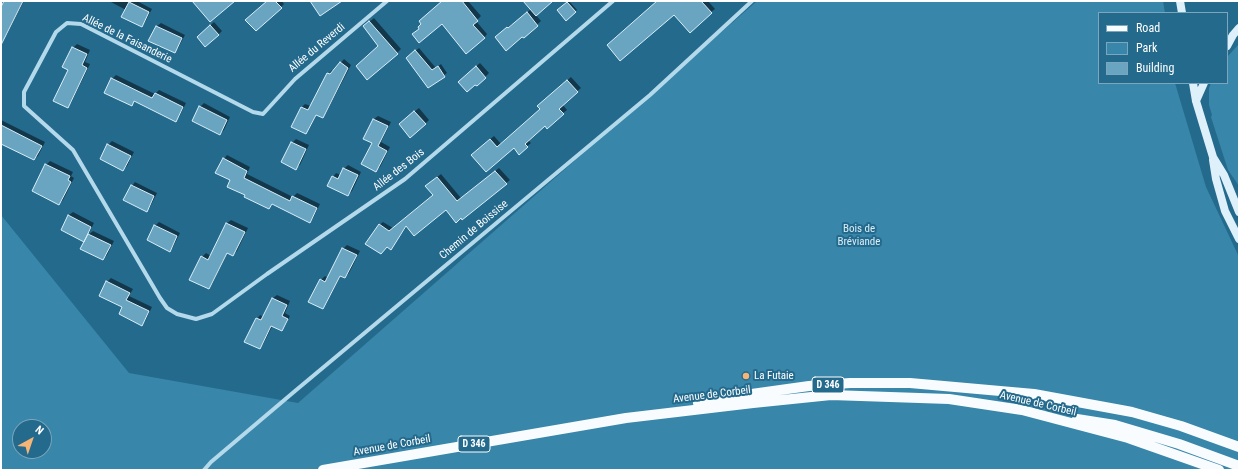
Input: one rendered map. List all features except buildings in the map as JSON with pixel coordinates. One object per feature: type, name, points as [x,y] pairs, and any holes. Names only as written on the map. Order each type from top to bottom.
[{"type":"main road","name":"D 346","points":[[626,418],[730,397],[809,386],[850,383],[910,383],[1034,394],[1132,412],[1181,426],[1238,446]]},
{"type":"main road","name":"Avenue de Corbeil","points":[[323,470],[626,418],[753,402],[831,395],[950,399],[1022,410],[1128,438],[1219,470]]},
{"type":"main road","points":[[1022,410],[1116,425],[1179,444],[1239,466]]},
{"type":"street","name":"Allée du Reverdi","points":[[263,114],[295,79],[387,1]]},
{"type":"street","name":"Allée des Bois","points":[[178,314],[196,319],[212,314],[267,274],[405,179],[612,1]]},
{"type":"street","name":"Chemin de Boissise","points":[[204,470],[211,462],[295,391],[650,95],[752,1]]},
{"type":"street","points":[[1180,1],[1182,12]]},
{"type":"street","name":"Allée de la Faisanderie","points":[[178,314],[167,308],[160,298],[73,150],[24,106],[24,92],[56,32],[67,23],[81,24],[253,112],[263,114]]},
{"type":"street","points":[[1230,36],[1239,28]]},
{"type":"street","points":[[1193,84],[1196,102],[1213,157],[1216,179],[1225,211],[1239,239]]},
{"type":"street","points":[[1196,102],[1204,84]]},
{"type":"street","points":[[1213,157],[1224,175],[1239,212]]},
{"type":"green space","name":"Bois de Bréviande","points":[[757,1],[1163,1],[1165,12],[1098,12],[1098,84],[1175,84],[1206,187],[1239,257],[1239,470],[1,470],[1,215],[129,373],[298,403]]},
{"type":"green space","points":[[1239,44],[1239,186],[1228,170],[1211,117],[1212,115],[1209,105],[1209,88],[1211,84],[1228,84],[1228,56]]},
{"type":"place","name":"La Futaie","points":[[746,376]]}]
